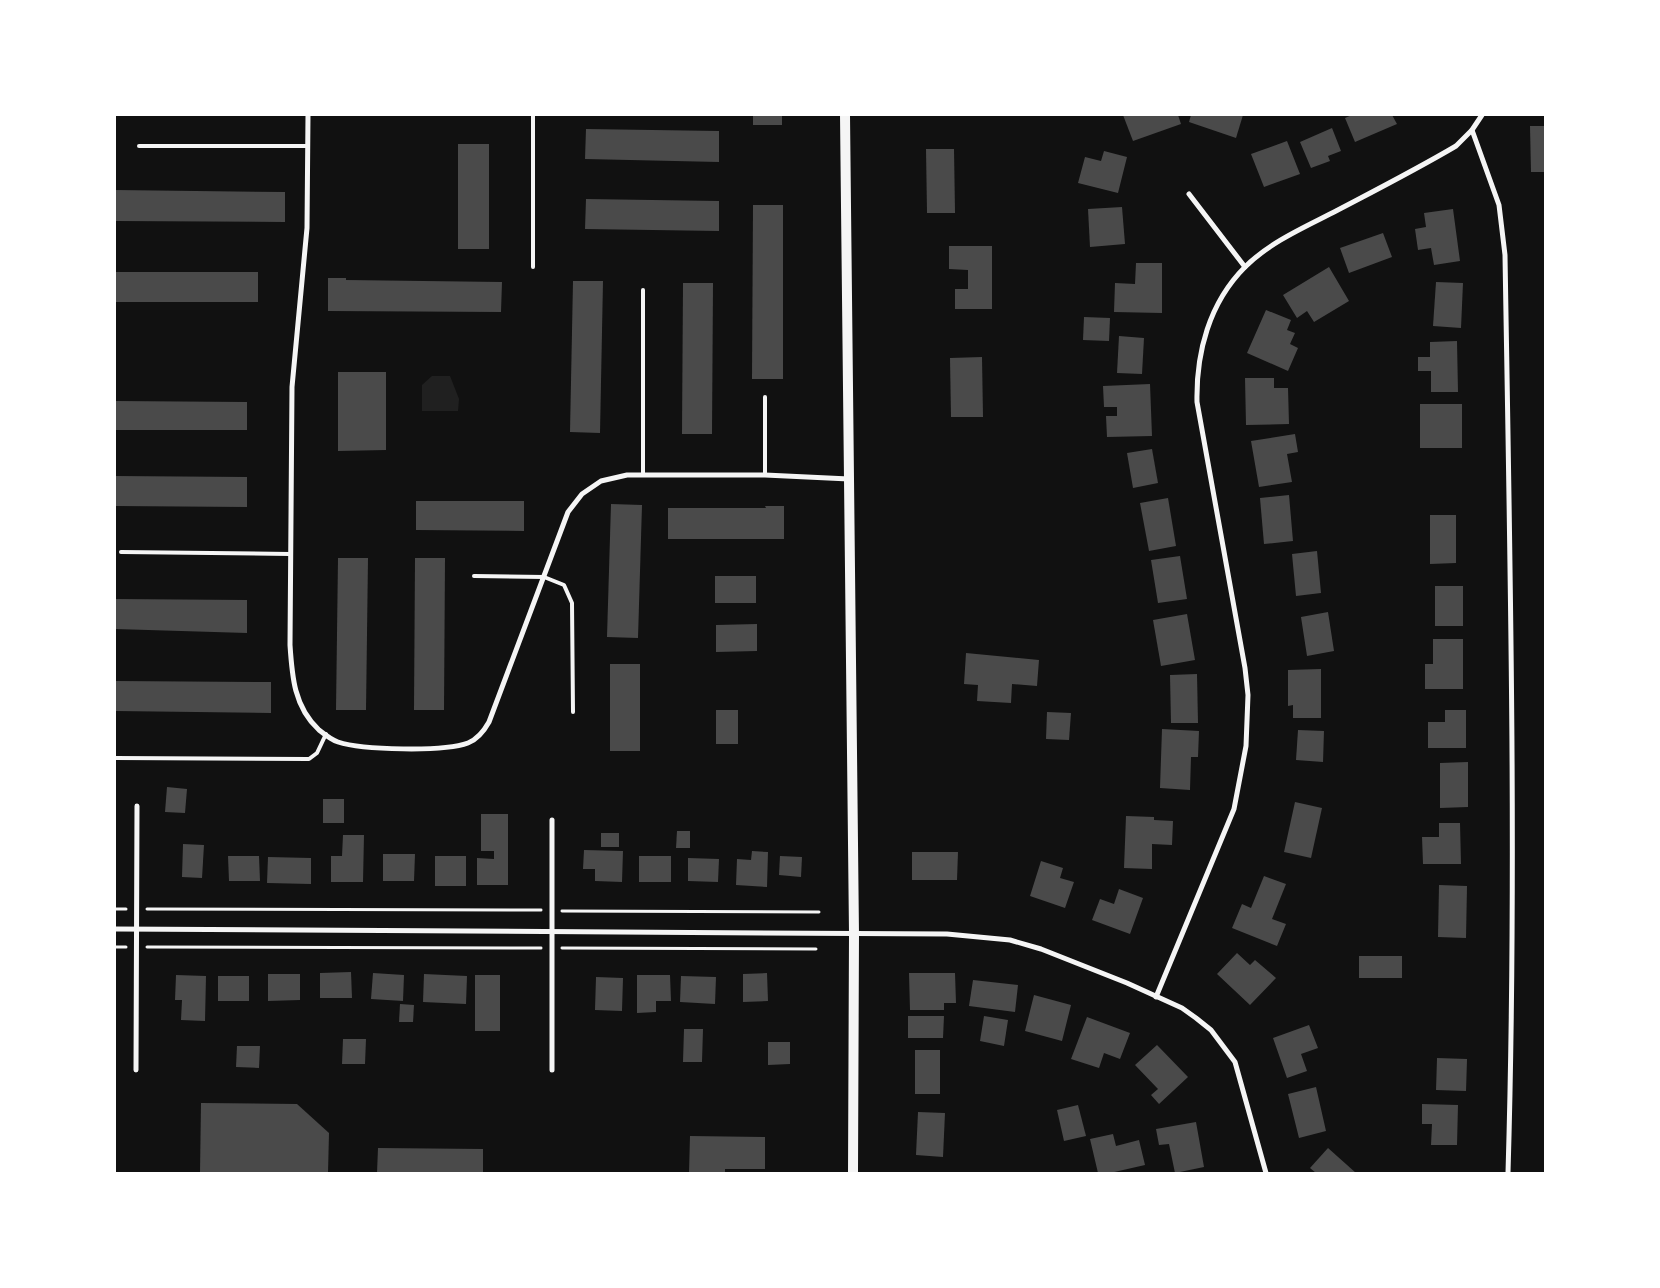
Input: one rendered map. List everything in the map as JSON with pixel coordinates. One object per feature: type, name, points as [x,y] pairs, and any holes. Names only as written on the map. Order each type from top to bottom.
[{"type":"main road","points":[[845,115],[854,934],[853,1173]]},
{"type":"street","points":[[308,115],[307,228],[292,387],[290,554],[292,677],[300,704],[308,718],[336,742],[358,747],[449,747],[468,743],[480,735],[489,722],[568,512],[582,494],[601,482],[627,475],[765,475],[850,479]]},
{"type":"street","points":[[1156,997],[1234,809],[1246,746],[1248,695],[1245,668],[1197,402],[1196,374],[1202,344],[1211,318],[1227,289],[1246,267],[1288,236],[1449,150],[1472,130],[1482,115]]},
{"type":"street","points":[[1472,130],[1499,205],[1505,255],[1512,686],[1512,1028],[1508,1173]]},
{"type":"street","points":[[1189,194],[1246,267]]},
{"type":"street","points":[[136,1070],[135,909],[137,806]]},
{"type":"street","points":[[552,820],[552,1070]]},
{"type":"street","points":[[115,929],[552,930],[947,934],[1010,940],[1041,949],[1182,1008],[1204,1024],[1224,1045],[1235,1062],[1266,1173]]},
{"type":"lane","points":[[533,115],[533,267]]},
{"type":"lane","points":[[139,146],[308,146]]},
{"type":"lane","points":[[643,290],[643,475]]},
{"type":"lane","points":[[765,397],[765,475]]},
{"type":"lane","points":[[121,552],[290,554]]},
{"type":"lane","points":[[474,576],[544,577],[564,585],[572,603],[573,712]]},
{"type":"lane","points":[[115,758],[309,758],[317,753],[326,734]]},
{"type":"path","points":[[115,909],[819,912]]},
{"type":"path","points":[[115,947],[816,949]]},
{"type":"shaded area","points":[[432,376],[450,376],[459,399],[458,411],[422,411],[422,385]]},
{"type":"building","points":[[753,115],[782,115],[782,125],[753,125]]},
{"type":"building","points":[[1123,115],[1178,115],[1181,124],[1133,141]]},
{"type":"building","points":[[1191,115],[1243,115],[1236,138],[1189,122]]},
{"type":"building","points":[[1352,115],[1392,115],[1397,124],[1355,142],[1345,118]]},
{"type":"building","points":[[1530,126],[1545,126],[1545,172],[1531,172]]},
{"type":"building","points":[[1332,128],[1341,151],[1328,156],[1330,161],[1311,168],[1300,142]]},
{"type":"building","points":[[586,129],[719,131],[719,162],[585,159]]},
{"type":"building","points":[[1287,141],[1300,174],[1264,187],[1251,154]]},
{"type":"building","points":[[458,144],[489,144],[489,249],[458,249]]},
{"type":"building","points":[[926,149],[954,149],[955,213],[927,213]]},
{"type":"building","points":[[1104,151],[1127,157],[1118,193],[1078,183],[1085,157],[1101,161]]},
{"type":"building","points":[[115,190],[285,192],[285,222],[115,221]]},
{"type":"building","points":[[586,199],[719,201],[719,231],[585,229]]},
{"type":"building","points":[[753,205],[783,205],[783,379],[752,379]]},
{"type":"building","points":[[1122,207],[1125,244],[1090,247],[1088,209]]},
{"type":"building","points":[[1453,209],[1460,261],[1434,265],[1431,248],[1418,250],[1415,229],[1426,227],[1424,213]]},
{"type":"building","points":[[1383,233],[1392,257],[1349,273],[1340,248]]},
{"type":"building","points":[[949,246],[992,246],[992,309],[955,309],[955,289],[968,289],[968,270],[949,269]]},
{"type":"building","points":[[1136,263],[1162,263],[1162,313],[1114,312],[1115,283],[1135,284]]},
{"type":"building","points":[[1329,267],[1349,301],[1314,322],[1307,311],[1297,318],[1283,295]]},
{"type":"building","points":[[115,272],[258,272],[258,302],[115,302]]},
{"type":"building","points":[[328,278],[346,278],[346,280],[502,282],[501,312],[328,311]]},
{"type":"building","points":[[573,281],[603,281],[600,433],[570,432]]},
{"type":"building","points":[[1436,282],[1463,283],[1461,328],[1433,326]]},
{"type":"building","points":[[683,283],[713,283],[712,434],[682,434]]},
{"type":"building","points":[[1266,310],[1291,320],[1287,330],[1295,333],[1290,344],[1298,348],[1288,371],[1247,353]]},
{"type":"building","points":[[1084,317],[1110,318],[1109,341],[1083,340]]},
{"type":"building","points":[[1119,336],[1144,338],[1142,374],[1117,373]]},
{"type":"building","points":[[1457,341],[1458,392],[1431,392],[1431,371],[1418,371],[1418,357],[1430,357],[1430,342]]},
{"type":"building","points":[[982,357],[983,417],[951,417],[950,358]]},
{"type":"building","points":[[338,372],[386,372],[386,450],[338,451]]},
{"type":"building","points":[[1245,378],[1274,378],[1274,388],[1288,388],[1289,424],[1246,425]]},
{"type":"building","points":[[1150,384],[1152,436],[1107,437],[1106,416],[1117,416],[1117,407],[1104,407],[1103,386]]},
{"type":"building","points":[[115,401],[247,402],[247,430],[115,430]]},
{"type":"building","points":[[1420,404],[1462,404],[1462,448],[1420,448]]},
{"type":"building","points":[[1295,434],[1298,452],[1287,454],[1292,482],[1259,487],[1251,441]]},
{"type":"building","points":[[1152,449],[1158,483],[1133,488],[1127,453]]},
{"type":"building","points":[[115,476],[247,477],[247,507],[115,506]]},
{"type":"building","points":[[1289,495],[1293,541],[1264,544],[1260,498]]},
{"type":"building","points":[[1168,498],[1176,546],[1149,551],[1140,503]]},
{"type":"building","points":[[416,501],[524,501],[524,531],[416,530]]},
{"type":"building","points":[[611,504],[642,505],[638,638],[607,637]]},
{"type":"building","points":[[765,506],[784,506],[784,539],[668,539],[668,508],[766,508]]},
{"type":"building","points":[[1430,515],[1456,515],[1456,563],[1430,564]]},
{"type":"building","points":[[1317,551],[1321,593],[1296,596],[1292,554]]},
{"type":"building","points":[[1180,556],[1187,599],[1158,603],[1151,560]]},
{"type":"building","points":[[338,558],[368,558],[366,710],[336,710]]},
{"type":"building","points":[[415,558],[445,558],[444,710],[414,710]]},
{"type":"building","points":[[715,576],[756,576],[756,603],[715,603]]},
{"type":"building","points":[[1435,586],[1463,586],[1463,626],[1435,626]]},
{"type":"building","points":[[115,599],[247,600],[247,633],[115,629]]},
{"type":"building","points":[[1328,612],[1334,651],[1307,656],[1301,617]]},
{"type":"building","points":[[1187,614],[1195,660],[1161,666],[1153,620]]},
{"type":"building","points":[[757,624],[757,651],[716,652],[716,625]]},
{"type":"building","points":[[1433,639],[1463,639],[1463,689],[1425,689],[1425,664],[1433,664]]},
{"type":"building","points":[[966,653],[1039,660],[1037,686],[1012,684],[1011,703],[977,701],[978,685],[964,684]]},
{"type":"building","points":[[610,664],[640,664],[640,751],[610,751]]},
{"type":"building","points":[[1321,669],[1321,718],[1293,718],[1293,705],[1288,706],[1288,670]]},
{"type":"building","points":[[1197,674],[1198,723],[1171,723],[1170,675]]},
{"type":"building","points":[[115,681],[271,682],[271,713],[115,711]]},
{"type":"building","points":[[716,710],[738,710],[738,744],[716,744]]},
{"type":"building","points":[[1445,710],[1466,710],[1466,748],[1428,748],[1428,722],[1445,722]]},
{"type":"building","points":[[1047,712],[1071,713],[1069,740],[1046,739]]},
{"type":"building","points":[[1162,729],[1199,731],[1198,757],[1191,757],[1190,790],[1160,788]]},
{"type":"building","points":[[1298,730],[1324,731],[1323,762],[1296,760]]},
{"type":"building","points":[[1468,762],[1468,807],[1440,808],[1440,763]]},
{"type":"building","points":[[167,787],[187,789],[185,813],[165,812]]},
{"type":"building","points":[[323,799],[344,799],[344,823],[323,823]]},
{"type":"building","points":[[1295,802],[1322,808],[1311,858],[1284,852]]},
{"type":"building","points":[[481,814],[508,814],[508,885],[477,885],[477,858],[494,859],[494,851],[481,851]]},
{"type":"building","points":[[1126,816],[1154,817],[1154,820],[1173,821],[1172,845],[1152,844],[1152,869],[1124,868]]},
{"type":"building","points":[[1439,823],[1460,823],[1461,864],[1423,864],[1422,837],[1439,837]]},
{"type":"building","points":[[677,831],[690,831],[690,848],[676,848]]},
{"type":"building","points":[[601,833],[619,833],[619,847],[601,847]]},
{"type":"building","points":[[343,835],[364,835],[363,882],[331,882],[331,856],[342,856]]},
{"type":"building","points":[[183,844],[204,845],[202,878],[182,877]]},
{"type":"building","points":[[584,850],[623,851],[622,882],[595,881],[595,869],[583,869]]},
{"type":"building","points":[[752,851],[768,852],[767,887],[736,885],[737,859],[751,860]]},
{"type":"building","points":[[912,852],[958,852],[957,880],[912,880]]},
{"type":"building","points":[[383,854],[415,854],[414,881],[383,881]]},
{"type":"building","points":[[228,856],[259,856],[260,881],[229,881]]},
{"type":"building","points":[[435,856],[466,856],[466,886],[435,886]]},
{"type":"building","points":[[639,856],[671,856],[671,882],[639,882]]},
{"type":"building","points":[[780,856],[802,857],[801,877],[779,875]]},
{"type":"building","points":[[268,857],[311,858],[311,884],[267,883]]},
{"type":"building","points":[[688,858],[719,859],[718,882],[688,881]]},
{"type":"building","points":[[1041,861],[1063,868],[1060,878],[1074,882],[1065,908],[1030,896]]},
{"type":"building","points":[[1264,876],[1286,884],[1272,919],[1286,924],[1277,946],[1232,928],[1242,904],[1251,908]]},
{"type":"building","points":[[1439,885],[1467,886],[1466,938],[1438,937]]},
{"type":"building","points":[[1119,889],[1143,898],[1130,934],[1092,920],[1100,899],[1114,904]]},
{"type":"building","points":[[1237,953],[1250,965],[1255,960],[1276,978],[1250,1005],[1217,974]]},
{"type":"building","points":[[1359,956],[1402,956],[1402,978],[1359,978]]},
{"type":"building","points":[[351,972],[352,998],[320,998],[320,973]]},
{"type":"building","points":[[373,973],[404,975],[403,1001],[371,999]]},
{"type":"building","points":[[767,973],[768,1001],[743,1002],[743,974]]},
{"type":"building","points":[[909,973],[955,973],[956,1003],[944,1003],[944,1010],[910,1010]]},
{"type":"building","points":[[268,974],[300,974],[300,1000],[268,1001]]},
{"type":"building","points":[[424,974],[467,976],[466,1004],[423,1002]]},
{"type":"building","points":[[176,975],[206,976],[205,1021],[181,1020],[182,1000],[175,1000]]},
{"type":"building","points":[[475,975],[500,975],[500,1031],[475,1031]]},
{"type":"building","points":[[637,975],[670,975],[671,1001],[656,1001],[656,1012],[637,1013]]},
{"type":"building","points":[[218,976],[249,976],[249,1001],[218,1001]]},
{"type":"building","points":[[681,976],[716,977],[715,1004],[680,1002]]},
{"type":"building","points":[[596,977],[623,978],[622,1011],[595,1010]]},
{"type":"building","points":[[973,980],[1018,985],[1015,1012],[969,1006]]},
{"type":"building","points":[[1034,995],[1071,1005],[1062,1041],[1025,1031]]},
{"type":"building","points":[[400,1004],[414,1005],[413,1022],[399,1022]]},
{"type":"building","points":[[908,1016],[944,1016],[943,1038],[908,1038]]},
{"type":"building","points":[[984,1016],[1008,1020],[1004,1046],[980,1041]]},
{"type":"building","points":[[1087,1017],[1130,1033],[1120,1059],[1104,1053],[1099,1068],[1071,1059]]},
{"type":"building","points":[[1309,1025],[1318,1048],[1301,1054],[1307,1071],[1287,1078],[1273,1038]]},
{"type":"building","points":[[684,1029],[703,1029],[702,1062],[683,1062]]},
{"type":"building","points":[[343,1039],[366,1039],[365,1064],[342,1064]]},
{"type":"building","points":[[768,1042],[790,1042],[790,1064],[768,1065]]},
{"type":"building","points":[[1157,1045],[1188,1077],[1159,1104],[1151,1095],[1158,1089],[1135,1065]]},
{"type":"building","points":[[237,1046],[260,1046],[259,1068],[236,1067]]},
{"type":"building","points":[[915,1050],[940,1050],[940,1094],[915,1094]]},
{"type":"building","points":[[1437,1058],[1467,1059],[1466,1091],[1436,1090]]},
{"type":"building","points":[[1316,1087],[1326,1131],[1299,1138],[1288,1094]]},
{"type":"building","points":[[201,1103],[297,1104],[329,1133],[328,1173],[200,1173]]},
{"type":"building","points":[[1422,1104],[1458,1105],[1457,1145],[1431,1145],[1432,1124],[1422,1124]]},
{"type":"building","points":[[1078,1105],[1086,1136],[1064,1141],[1057,1110]]},
{"type":"building","points":[[918,1112],[945,1113],[943,1157],[916,1155]]},
{"type":"building","points":[[1196,1122],[1204,1167],[1175,1173],[1169,1144],[1159,1145],[1156,1129]]},
{"type":"building","points":[[1113,1134],[1116,1146],[1139,1140],[1145,1165],[1110,1173],[1098,1173],[1090,1139]]},
{"type":"building","points":[[690,1136],[765,1137],[765,1169],[725,1169],[725,1173],[689,1173]]},
{"type":"building","points":[[378,1148],[483,1149],[483,1173],[377,1173]]},
{"type":"building","points":[[1328,1148],[1356,1173],[1316,1173],[1310,1168]]}]
